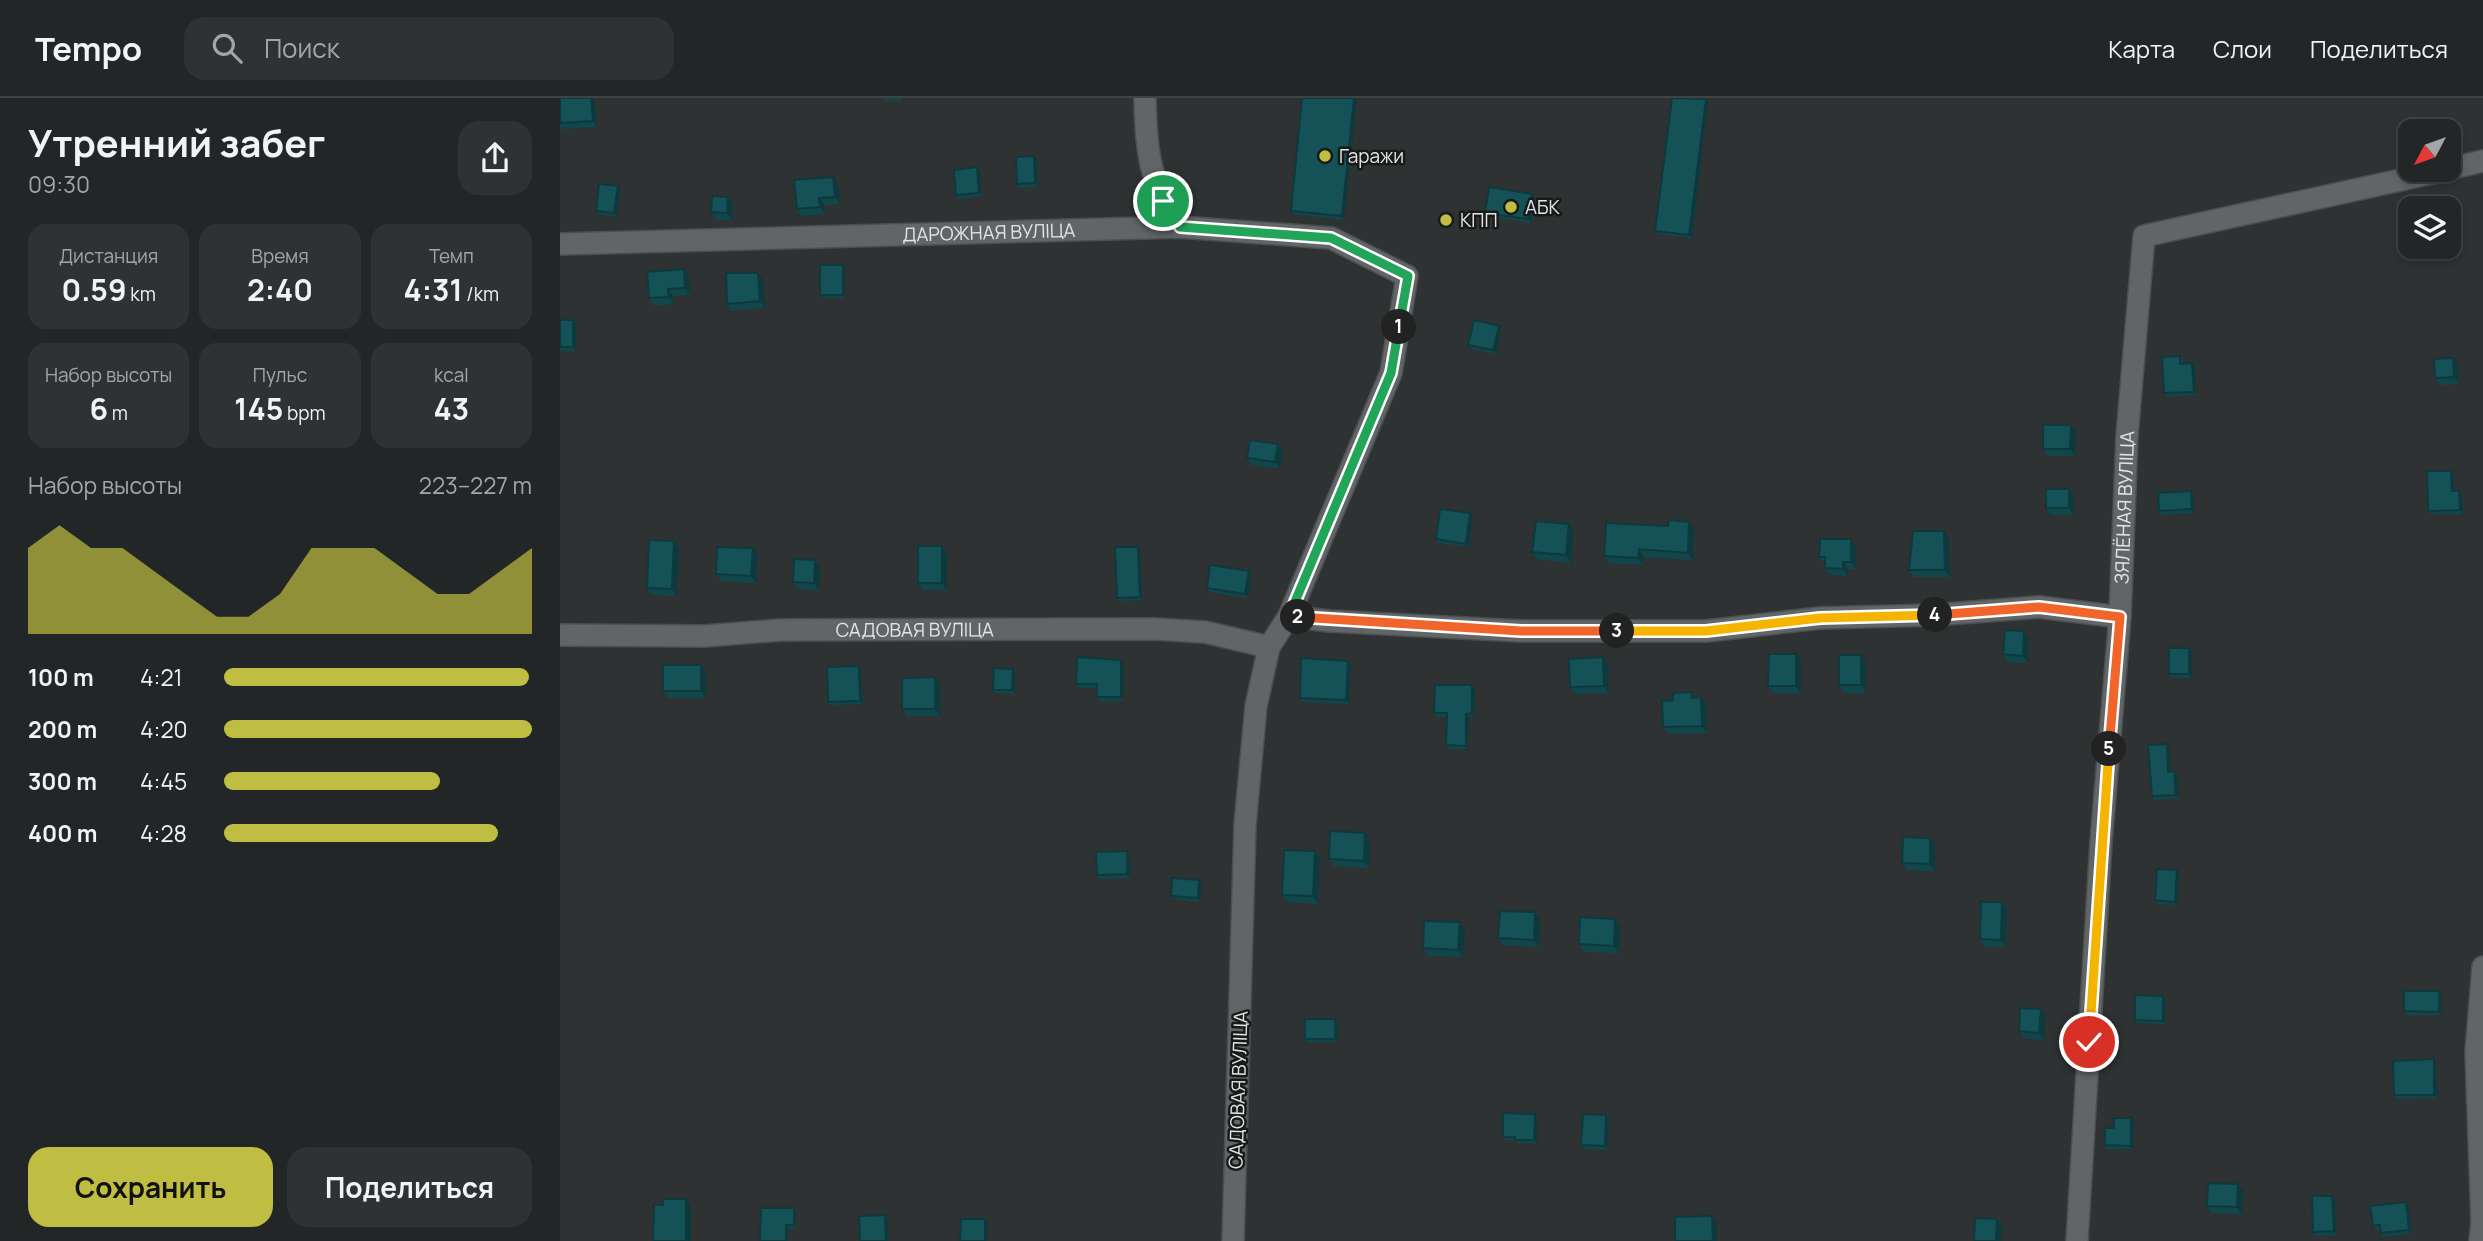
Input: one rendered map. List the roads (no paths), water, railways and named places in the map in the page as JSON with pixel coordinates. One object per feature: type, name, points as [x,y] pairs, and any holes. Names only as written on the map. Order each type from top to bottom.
[{"type":"street","points":[[1145,98],[1150,168],[1163,201],[1180,227]]},
{"type":"street","points":[[2461,166],[2483,161]]},
{"type":"street","name":"ЗЯЛЁНАЯ ВУЛІЦА","points":[[2077,1241],[2101,842],[2120,617],[2127,436],[2144,236],[2398,180]]},
{"type":"street","name":"ДАРОЖНАЯ ВУЛІЦА","points":[[560,244],[1180,227],[1331,238],[1408,276]]},
{"type":"street","name":"САДОВАЯ ВУЛІЦА","points":[[1233,1241],[1245,825],[1256,706],[1269,647],[1289,616],[1391,373],[1408,276]]},
{"type":"street","points":[[1289,616],[1329,621],[1560,631],[1706,631],[1820,618],[1933,615],[2039,607],[2120,617]]},
{"type":"street","name":"САДОВАЯ ВУЛІЦА","points":[[560,635],[705,636],[780,630],[1154,629],[1205,632],[1269,647]]},
{"type":"street","points":[[2480,1241],[2482,1222],[2476,1052],[2483,967]]},
{"type":"place","name":"Гаражи","points":[[1325,156]]},
{"type":"place","name":"АБК","points":[[1511,207]]},
{"type":"place","name":"КПП","points":[[1446,220]]}]
